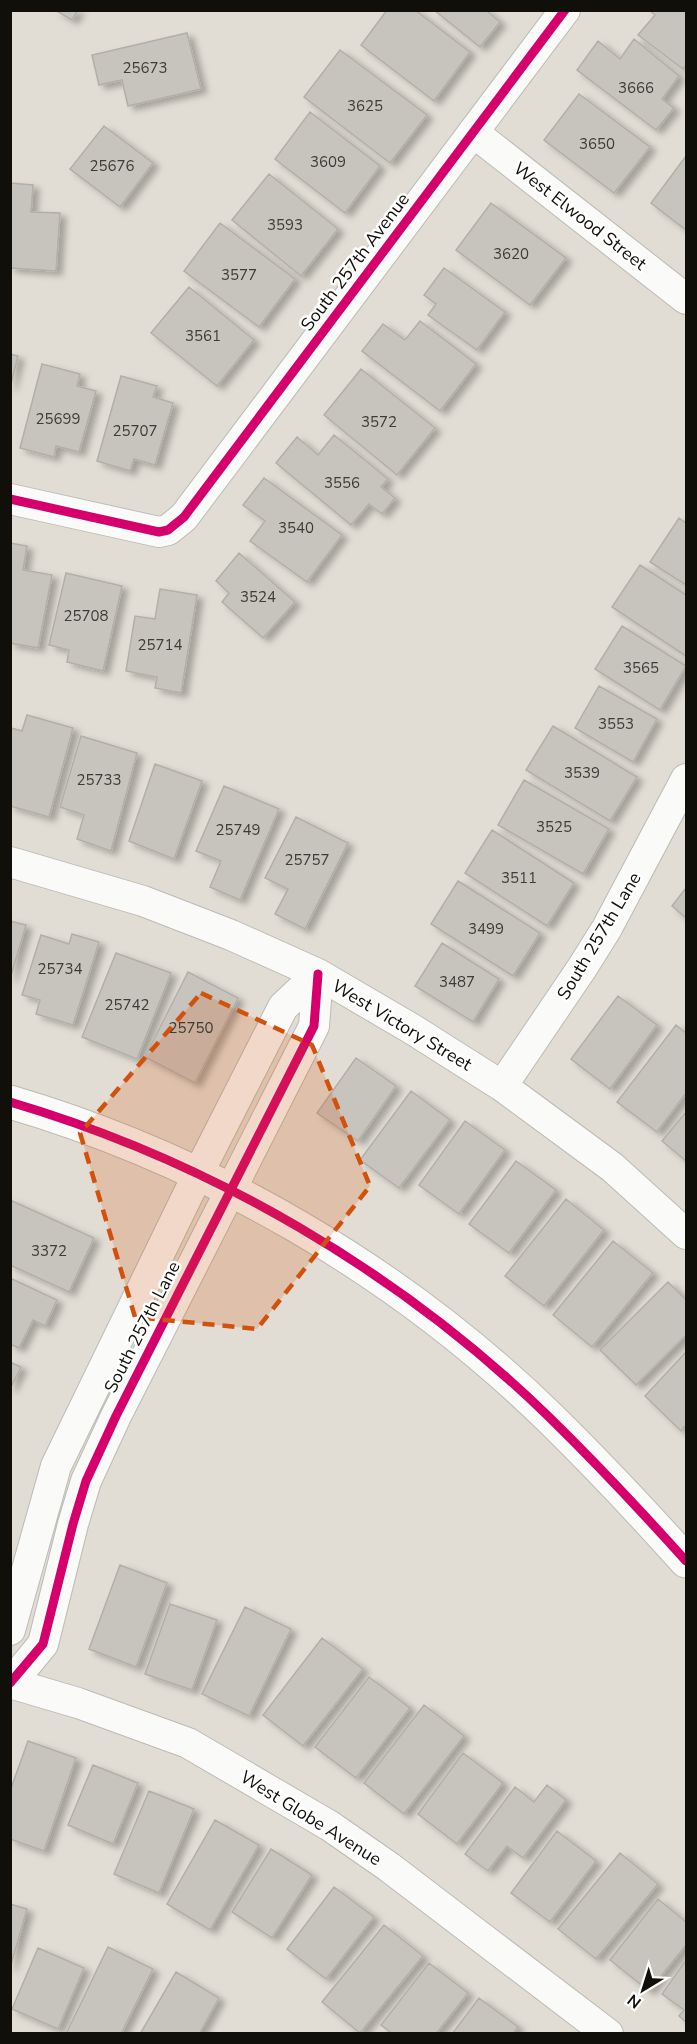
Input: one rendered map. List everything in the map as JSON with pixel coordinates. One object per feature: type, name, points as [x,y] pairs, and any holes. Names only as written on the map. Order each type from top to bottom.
[{"type":"street","name":"South 257th Avenue","points":[[10,499],[152,531],[168,530],[184,518],[565,10]]},
{"type":"street","name":"West Elwood Street","points":[[473,132],[687,299]]},
{"type":"street","name":"South 257th Lane","points":[[502,1086],[607,928],[687,779]]},
{"type":"street","name":"West Victory Street","points":[[10,862],[143,901],[231,935],[318,974],[412,1029],[502,1086],[612,1167],[687,1234]]},
{"type":"street","name":"South 257th Lane","points":[[10,1630],[56,1466],[198,1174],[283,1008],[318,974]]},
{"type":"street","name":"South 257th Lane","points":[[11,1683],[43,1644],[86,1481],[229,1190],[314,1026],[318,974]]},
{"type":"street","points":[[10,1101],[116,1138],[198,1174],[344,1255],[405,1296],[464,1342],[548,1416],[687,1561]]},
{"type":"street","points":[[10,1667],[11,1683]]},
{"type":"street","name":"West Globe Avenue","points":[[11,1683],[78,1703],[188,1743],[330,1826],[389,1867],[608,2034]]},
{"type":"highlighted area","points":[[201,993],[312,1045],[370,1186],[257,1329],[135,1317],[80,1133]]},
{"type":"building","points":[[55,10],[78,10],[72,20]]},
{"type":"building","points":[[387,10],[415,10],[470,52],[434,101],[361,45]]},
{"type":"building","points":[[434,10],[486,10],[500,22],[480,47]]},
{"type":"building","points":[[649,10],[686,10],[686,65],[683,69],[638,35],[655,15]]},
{"type":"building","points":[[187,33],[201,89],[128,106],[122,80],[99,85],[92,55]]},
{"type":"building","points":[[634,39],[679,76],[662,99],[674,108],[656,130],[577,70],[598,41],[620,59]]},
{"type":"building","points":[[340,50],[427,115],[390,163],[304,97]]},
{"type":"building","points":[[579,94],[650,147],[614,193],[544,140]]},
{"type":"building","points":[[310,112],[380,166],[345,213],[275,159]]},
{"type":"building","points":[[104,126],[153,163],[120,207],[70,169]]},
{"type":"building","points":[[686,156],[686,230],[651,203]]},
{"type":"building","points":[[269,174],[338,229],[301,276],[232,220]]},
{"type":"building","points":[[10,183],[33,185],[31,212],[60,213],[56,271],[10,268]]},
{"type":"building","points":[[491,203],[566,258],[530,305],[456,250]]},
{"type":"building","points":[[220,223],[295,279],[259,327],[184,271]]},
{"type":"building","points":[[444,268],[505,312],[477,350],[428,315],[436,304],[424,295]]},
{"type":"building","points":[[189,287],[254,340],[217,386],[151,333]]},
{"type":"building","points":[[420,321],[476,364],[440,411],[362,351],[383,324],[405,340]]},
{"type":"building","points":[[10,354],[18,356],[10,388]]},
{"type":"building","points":[[42,364],[80,374],[77,386],[96,391],[79,452],[56,446],[54,457],[20,448]]},
{"type":"building","points":[[361,369],[435,428],[397,475],[324,415]]},
{"type":"building","points":[[121,376],[157,386],[153,397],[173,403],[155,465],[134,459],[130,471],[97,461]]},
{"type":"building","points":[[334,435],[388,479],[381,487],[395,498],[382,514],[369,504],[351,525],[276,463],[297,437],[318,455]]},
{"type":"building","points":[[264,478],[342,535],[307,582],[250,541],[265,521],[243,505]]},
{"type":"building","points":[[679,518],[686,523],[686,585],[650,562]]},
{"type":"building","points":[[10,543],[27,546],[23,570],[52,575],[38,648],[10,643]]},
{"type":"building","points":[[239,553],[295,602],[263,638],[222,602],[229,593],[216,581]]},
{"type":"building","points":[[640,565],[686,595],[686,656],[612,607]]},
{"type":"building","points":[[66,573],[122,586],[103,671],[67,662],[69,650],[49,645]]},
{"type":"building","points":[[160,589],[197,595],[181,693],[155,688],[157,677],[126,671],[135,616],[155,619]]},
{"type":"building","points":[[622,626],[686,666],[660,710],[595,669]]},
{"type":"building","points":[[599,686],[657,719],[633,762],[575,728]]},
{"type":"building","points":[[27,715],[73,728],[49,817],[10,806],[10,731],[11,728],[22,731]]},
{"type":"building","points":[[553,726],[637,777],[610,821],[526,770]]},
{"type":"building","points":[[81,736],[137,753],[111,851],[77,839],[84,815],[60,807]]},
{"type":"building","points":[[155,764],[202,781],[174,859],[129,841]]},
{"type":"building","points":[[524,780],[609,829],[583,874],[498,825]]},
{"type":"building","points":[[224,786],[279,809],[240,900],[210,887],[221,861],[196,851]]},
{"type":"building","points":[[296,817],[348,843],[305,929],[275,914],[288,889],[265,878]]},
{"type":"building","points":[[492,830],[574,883],[547,926],[465,873]]},
{"type":"building","points":[[458,881],[540,933],[513,976],[431,924]]},
{"type":"building","points":[[686,888],[686,918],[672,906]]},
{"type":"building","points":[[10,921],[26,925],[10,979]]},
{"type":"building","points":[[72,934],[99,942],[73,1025],[36,1014],[40,1000],[22,995],[41,935],[69,944]]},
{"type":"building","points":[[442,943],[499,979],[473,1022],[415,986]]},
{"type":"building","points":[[116,953],[171,973],[137,1059],[82,1037]]},
{"type":"building","points":[[188,972],[238,998],[195,1083],[145,1057]]},
{"type":"building","points":[[618,996],[657,1025],[610,1089],[571,1059]]},
{"type":"building","points":[[676,1025],[686,1033],[686,1093],[657,1132],[617,1102]]},
{"type":"building","points":[[356,1058],[396,1086],[358,1141],[317,1113]]},
{"type":"building","points":[[411,1091],[450,1120],[399,1188],[360,1160]]},
{"type":"building","points":[[686,1112],[686,1161],[662,1141]]},
{"type":"building","points":[[465,1121],[505,1150],[459,1214],[419,1185]]},
{"type":"building","points":[[516,1161],[556,1190],[509,1253],[469,1224]]},
{"type":"building","points":[[566,1199],[604,1230],[544,1306],[505,1276]]},
{"type":"building","points":[[10,1200],[94,1238],[69,1292],[10,1265]]},
{"type":"building","points":[[613,1241],[653,1273],[592,1347],[553,1315]]},
{"type":"building","points":[[10,1278],[57,1300],[45,1326],[33,1320],[19,1348],[10,1344]]},
{"type":"building","points":[[668,1282],[686,1300],[686,1335],[636,1385],[600,1350]]},
{"type":"building","points":[[686,1352],[686,1425],[681,1431],[645,1396]]},
{"type":"building","points":[[10,1362],[21,1367],[10,1389]]},
{"type":"building","points":[[120,1565],[167,1583],[136,1667],[89,1649]]},
{"type":"building","points":[[170,1604],[217,1620],[192,1690],[145,1674]]},
{"type":"building","points":[[245,1607],[291,1629],[249,1716],[202,1694]]},
{"type":"building","points":[[322,1638],[363,1669],[303,1746],[263,1715]]},
{"type":"building","points":[[369,1677],[410,1708],[356,1778],[315,1747]]},
{"type":"building","points":[[424,1705],[464,1736],[404,1814],[364,1783]]},
{"type":"building","points":[[28,1741],[76,1758],[44,1851],[10,1839],[10,1791]]},
{"type":"building","points":[[463,1753],[503,1783],[457,1844],[418,1814]]},
{"type":"building","points":[[93,1765],[138,1783],[113,1844],[68,1825]]},
{"type":"building","points":[[547,1785],[566,1800],[523,1858],[507,1846],[488,1871],[465,1854],[515,1787],[534,1802]]},
{"type":"building","points":[[149,1791],[194,1809],[159,1893],[114,1874]]},
{"type":"building","points":[[215,1820],[259,1845],[210,1930],[167,1904]]},
{"type":"building","points":[[557,1831],[596,1861],[550,1922],[511,1893]]},
{"type":"building","points":[[271,1849],[312,1875],[272,1938],[232,1912]]},
{"type":"building","points":[[620,1853],[658,1884],[596,1959],[558,1929]]},
{"type":"building","points":[[334,1887],[374,1917],[326,1979],[287,1949]]},
{"type":"building","points":[[658,1899],[686,1922],[686,1945],[649,1991],[610,1960]]},
{"type":"building","points":[[10,1904],[27,1909],[10,1968]]},
{"type":"building","points":[[384,1925],[423,1956],[360,2033],[322,2002]]},
{"type":"building","points":[[108,1947],[153,1969],[121,2034],[66,2034]]},
{"type":"building","points":[[38,1948],[84,1968],[58,2029],[12,2009]]},
{"type":"building","points":[[686,1960],[686,2022],[679,2016],[684,2010],[662,1994]]},
{"type":"building","points":[[429,1963],[468,1993],[436,2034],[393,2034],[381,2025]]},
{"type":"building","points":[[176,1972],[219,1998],[199,2034],[140,2034]]},
{"type":"building","points":[[479,1998],[518,2027],[513,2034],[452,2034]]},
{"type":"cycle path","points":[[10,499],[159,532],[168,530],[184,517],[565,10]]},
{"type":"cycle path","points":[[10,1683],[43,1644],[86,1481],[116,1416],[314,1026],[318,974]]},
{"type":"cycle path","points":[[10,1102],[84,1126],[158,1156],[229,1189],[298,1227],[365,1269],[430,1314],[491,1364],[584,1452],[686,1561]]}]
